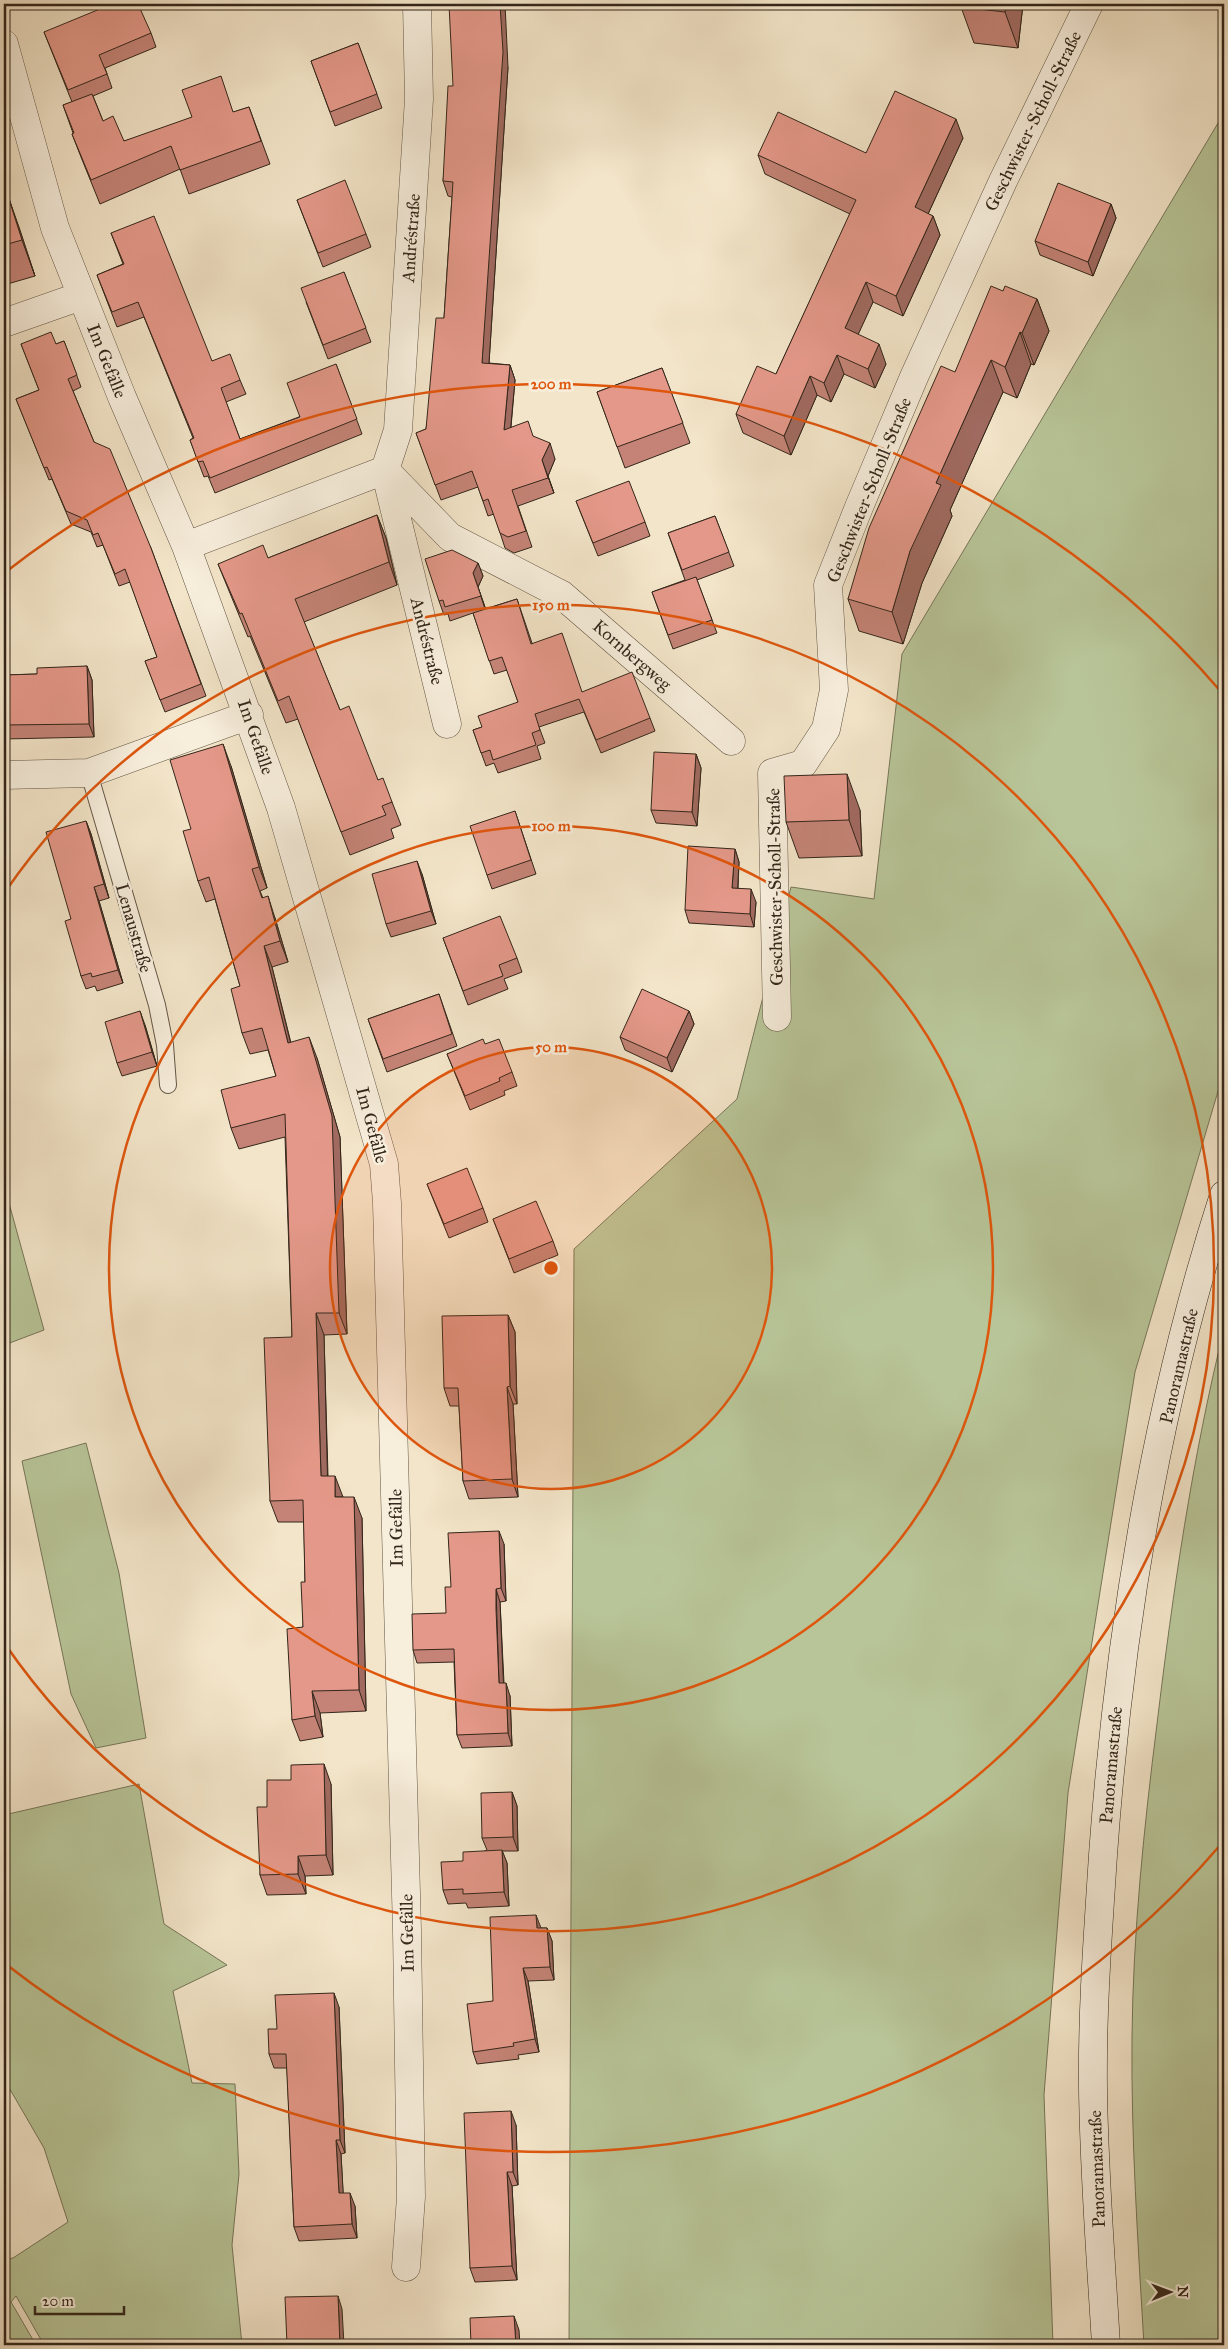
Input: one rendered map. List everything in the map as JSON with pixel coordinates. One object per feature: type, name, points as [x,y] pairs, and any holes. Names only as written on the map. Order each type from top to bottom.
[{"type":"street","name":"Andréstraße","points":[[417,4],[418,109],[398,430],[385,470],[447,724]]},
{"type":"street","name":"Geschwister-Scholl-Straße","points":[[778,1016],[772,773],[803,764],[826,729],[834,690],[828,585],[859,506],[914,377],[1003,182],[1089,4]]},
{"type":"street","name":"Im Gefälle","points":[[4,44],[55,228],[81,296],[186,546],[249,715],[281,808],[384,1164],[387,1203],[407,1930],[411,2198],[406,2267]]},
{"type":"street","points":[[4,323],[81,296]]},
{"type":"street","points":[[186,546],[385,470]]},
{"type":"street","name":"Kornbergweg","points":[[385,470],[450,537],[562,595],[731,741]]},
{"type":"street","points":[[4,774],[89,773],[249,715]]},
{"type":"street","name":"Panoramastraße","points":[[1106,2345],[1094,2079],[1096,1956],[1117,1702],[1135,1576],[1174,1377],[1224,1195]]},
{"type":"lane","name":"Lenaustraße","points":[[89,773],[157,1005],[166,1045],[168,1085]]},
{"type":"green space","points":[[1224,113],[1224,1071],[1135,1372],[1068,1793],[1044,2095],[1053,2345],[569,2345],[574,1249],[737,1099],[791,887],[874,899],[902,654]]},
{"type":"green space","points":[[4,1185],[44,1330],[7,1344],[4,1334]]},
{"type":"green space","points":[[1224,1329],[1224,2345],[1144,2345],[1135,2191],[1132,2076],[1134,1959],[1140,1880],[1163,1674],[1184,1525],[1202,1427]]},
{"type":"green space","points":[[86,1443],[119,1573],[146,1738],[96,1748],[71,1694],[22,1461]]},
{"type":"green space","points":[[139,1784],[164,1924],[227,1965],[173,1991],[192,2083],[235,2084],[239,2174],[232,2245],[242,2345],[44,2345],[16,2296],[11,2302],[36,2345],[4,2345],[4,2260],[13,2258],[68,2222],[44,2148],[4,2079],[4,1815]]},
{"type":"building","points":[[112,4],[138,4],[151,33],[99,55],[107,74],[68,90],[44,32]]},
{"type":"building","points":[[449,4],[500,4],[503,52],[482,363],[510,365],[504,430],[528,421],[533,436],[550,443],[542,460],[548,478],[512,490],[526,531],[508,537],[500,533],[488,499],[483,501],[472,471],[435,485],[416,433],[426,429],[436,318],[444,318],[453,182],[443,181],[448,86],[453,86]]},
{"type":"building","points":[[962,4],[1006,4],[1005,12],[961,7]]},
{"type":"building","points":[[358,43],[377,94],[330,112],[311,61]]},
{"type":"building","points":[[221,76],[233,112],[249,107],[261,141],[180,170],[171,146],[91,180],[72,134],[74,133],[63,105],[92,94],[103,121],[113,116],[124,141],[192,117],[182,90]]},
{"type":"building","points":[[895,91],[956,119],[915,207],[933,216],[896,296],[866,282],[845,328],[879,344],[868,369],[837,355],[824,383],[810,376],[784,436],[736,414],[757,366],[776,374],[856,200],[758,155],[778,112],[866,153]]},
{"type":"building","points":[[345,180],[366,234],[318,253],[297,200]]},
{"type":"building","points":[[1058,183],[1111,204],[1088,262],[1035,241]]},
{"type":"building","points":[[7,193],[22,240],[4,245],[4,194]]},
{"type":"building","points":[[154,216],[212,361],[230,354],[240,380],[221,388],[240,439],[300,417],[287,383],[336,364],[357,419],[210,478],[203,461],[198,462],[190,440],[194,438],[138,302],[112,312],[97,275],[124,264],[111,233]]},
{"type":"building","points":[[344,272],[366,328],[323,345],[301,288]]},
{"type":"building","points":[[991,286],[1003,291],[1005,286],[1037,299],[1005,367],[991,360],[936,483],[941,485],[910,551],[892,612],[848,599],[869,528],[941,366],[955,372]]},
{"type":"building","points":[[51,332],[56,344],[64,341],[77,375],[68,379],[94,442],[110,449],[151,548],[201,684],[160,700],[145,661],[157,657],[125,569],[115,574],[98,533],[93,535],[87,520],[66,511],[47,467],[44,468],[16,399],[39,390],[21,344]]},
{"type":"building","points":[[662,368],[683,423],[617,447],[597,392]]},
{"type":"building","points":[[629,481],[645,522],[593,543],[576,501]]},
{"type":"building","points":[[377,515],[389,562],[295,599],[340,710],[349,706],[378,780],[383,778],[392,802],[382,806],[386,815],[341,832],[289,696],[278,701],[242,613],[240,614],[218,564],[263,545],[268,558]]},
{"type":"building","points":[[715,516],[729,552],[682,570],[668,533]]},
{"type":"building","points":[[452,550],[478,563],[473,573],[481,596],[445,607],[443,600],[439,601],[425,559]]},
{"type":"building","points":[[696,577],[712,620],[668,635],[652,592]]},
{"type":"building","points":[[517,599],[531,644],[562,633],[582,692],[632,672],[650,718],[596,740],[579,699],[535,714],[540,730],[532,733],[536,745],[493,760],[490,750],[481,753],[473,730],[482,727],[478,716],[518,702],[502,657],[489,661],[473,613]]},
{"type":"building","points":[[87,666],[89,724],[4,725],[4,675],[37,674],[37,668]]},
{"type":"building","points":[[223,744],[259,867],[252,869],[262,898],[268,896],[280,941],[264,946],[288,1043],[309,1037],[332,1116],[339,1313],[316,1313],[321,1476],[335,1476],[335,1497],[354,1497],[359,1690],[312,1691],[315,1716],[292,1720],[287,1629],[303,1627],[301,1582],[305,1582],[303,1500],[270,1501],[264,1338],[292,1337],[285,1114],[231,1128],[221,1090],[276,1076],[262,1028],[242,1033],[231,989],[240,986],[209,877],[198,881],[183,831],[191,829],[170,760]]},
{"type":"building","points":[[654,752],[696,754],[692,812],[651,810]]},
{"type":"building","points":[[847,774],[849,820],[786,822],[784,776]]},
{"type":"building","points":[[515,811],[531,860],[487,875],[470,826]]},
{"type":"building","points":[[86,821],[104,884],[94,887],[118,970],[92,977],[91,973],[81,976],[65,921],[71,919],[46,832]]},
{"type":"building","points":[[688,846],[735,849],[732,888],[751,889],[750,914],[685,910]]},
{"type":"building","points":[[417,861],[431,911],[386,924],[372,874]]},
{"type":"building","points":[[500,916],[517,958],[499,965],[503,976],[463,991],[443,938]]},
{"type":"building","points":[[642,989],[689,1011],[667,1058],[620,1037]]},
{"type":"building","points":[[439,994],[452,1034],[383,1059],[368,1019]]},
{"type":"building","points":[[140,1011],[152,1052],[117,1063],[105,1022]]},
{"type":"building","points":[[483,1039],[485,1044],[499,1039],[512,1072],[499,1078],[500,1081],[465,1096],[447,1054]]},
{"type":"building","points":[[467,1168],[483,1208],[444,1224],[427,1184]]},
{"type":"building","points":[[536,1201],[553,1241],[509,1259],[493,1219]]},
{"type":"building","points":[[508,1315],[510,1386],[507,1387],[512,1479],[463,1481],[458,1388],[444,1388],[442,1316]]},
{"type":"building","points":[[499,1531],[501,1588],[496,1589],[496,1609],[499,1683],[506,1683],[508,1733],[457,1735],[454,1649],[413,1650],[412,1614],[446,1613],[445,1587],[451,1587],[448,1533]]},
{"type":"building","points":[[324,1764],[326,1855],[298,1856],[298,1874],[260,1875],[257,1807],[267,1807],[267,1780],[291,1780],[291,1765]]},
{"type":"building","points":[[512,1792],[513,1837],[482,1838],[481,1793]]},
{"type":"building","points":[[502,1850],[504,1892],[463,1894],[463,1889],[443,1890],[441,1862],[463,1861],[463,1852]]},
{"type":"building","points":[[536,1915],[537,1928],[547,1928],[550,1967],[523,1968],[535,2039],[513,2043],[514,2046],[473,2052],[467,2004],[493,2001],[490,1917]]},
{"type":"building","points":[[334,1993],[340,2140],[336,2140],[339,2193],[350,2193],[352,2224],[294,2227],[286,2054],[269,2054],[268,2029],[277,2029],[275,1995]]},
{"type":"building","points":[[511,2111],[513,2172],[507,2172],[512,2266],[470,2268],[464,2113]]},
{"type":"building","points":[[338,2296],[340,2345],[287,2345],[285,2297]]},
{"type":"building","points":[[514,2316],[516,2345],[471,2345],[470,2318]]}]
